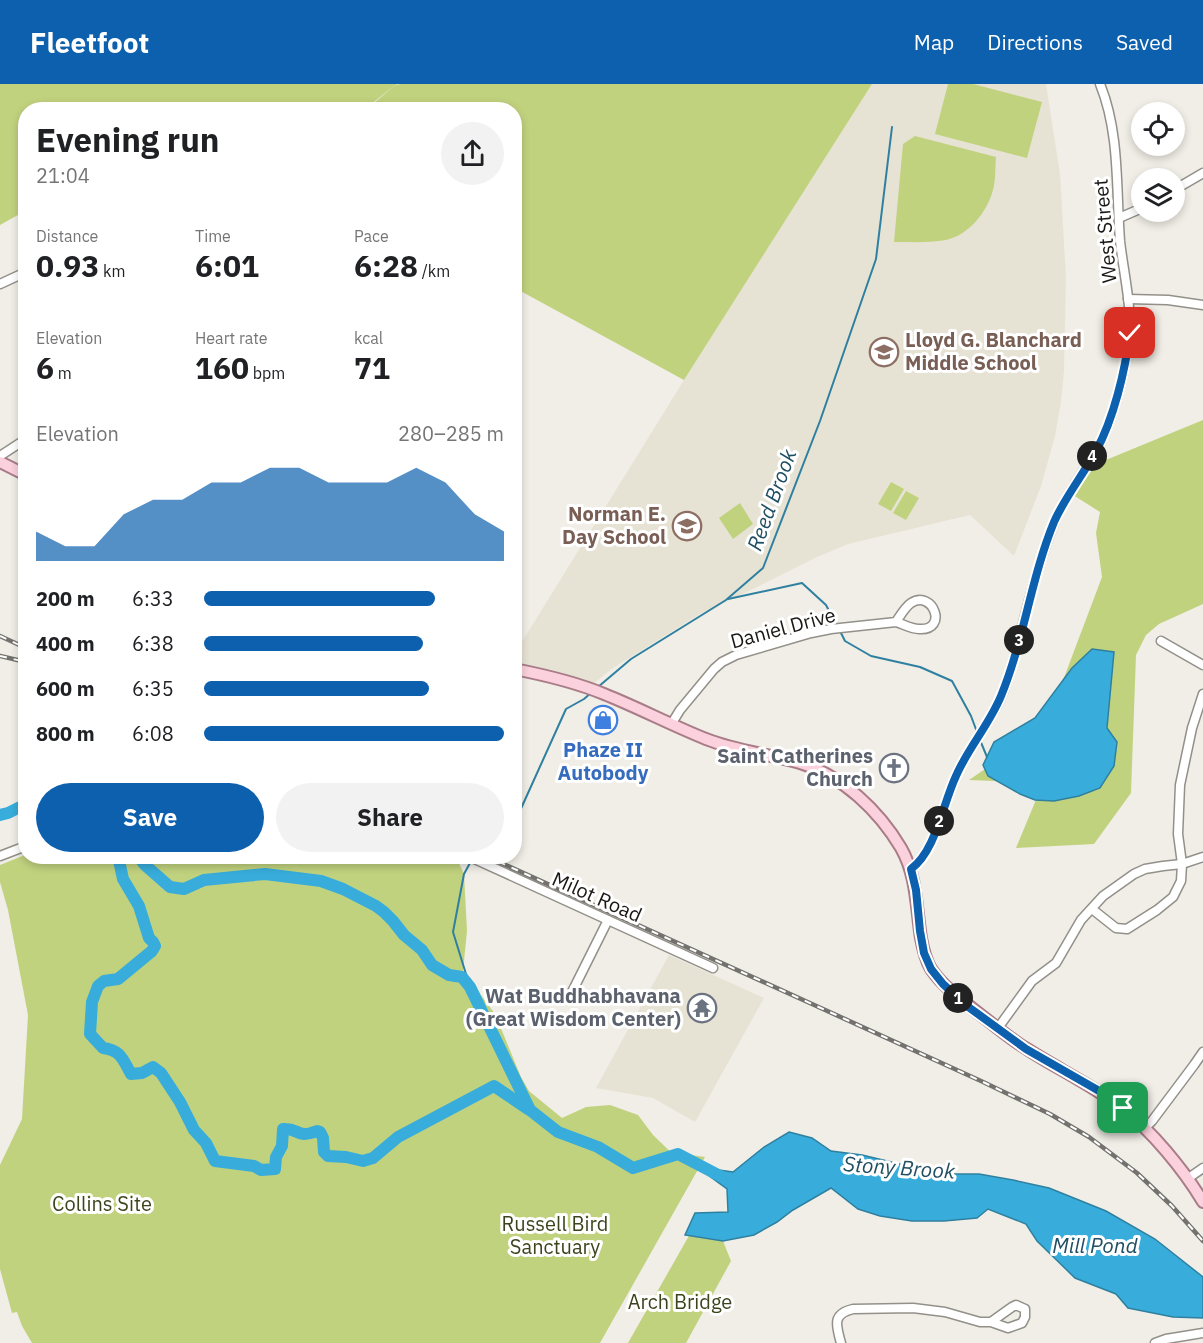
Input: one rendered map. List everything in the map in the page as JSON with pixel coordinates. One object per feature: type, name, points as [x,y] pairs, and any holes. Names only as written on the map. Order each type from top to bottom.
[{"type":"main road","points":[[0,462],[18,471]]},
{"type":"main road","points":[[522,671],[594,690],[725,746],[802,764],[831,777],[854,792],[873,810],[907,858],[916,890],[924,953],[931,969],[943,984],[967,1006],[1026,1049],[1101,1092],[1123,1108],[1145,1128],[1203,1202]]},
{"type":"street","name":"West Street","points":[[911,869],[923,858],[956,775],[992,716],[1001,696],[1055,520],[1096,451],[1110,420],[1128,349],[1130,333],[1128,299],[1112,130],[1100,84]]},
{"type":"street","points":[[1185,184],[1203,173]]},
{"type":"street","points":[[1119,218],[1131,213]]},
{"type":"street","points":[[0,284],[18,276]]},
{"type":"street","points":[[1128,299],[1168,300],[1203,305]]},
{"type":"street","points":[[0,456],[18,444]]},
{"type":"street","name":"Daniel Drive","points":[[672,723],[714,669],[736,655],[831,629],[896,622],[921,629],[931,626],[935,622],[936,615],[928,603],[916,601],[910,604],[896,622]]},
{"type":"street","points":[[1161,641],[1203,665]]},
{"type":"street","points":[[1092,909],[1116,928],[1127,929],[1173,897],[1181,881],[1182,864],[1178,834],[1180,785],[1192,728],[1203,694]]},
{"type":"street","points":[[0,856],[18,849]]},
{"type":"street","points":[[998,1028],[1032,981],[1056,963],[1081,920],[1103,896],[1145,869],[1182,864],[1203,857]]},
{"type":"street","name":"Milot Road","points":[[486,864],[713,968]]},
{"type":"street","points":[[571,994],[608,920]]},
{"type":"street","points":[[1145,1128],[1203,1052]]},
{"type":"street","points":[[1187,1179],[1203,1168]]},
{"type":"street","points":[[841,1343],[837,1327],[838,1318],[844,1311],[853,1309],[913,1308],[945,1312],[980,1322],[991,1322]]},
{"type":"street","points":[[1155,1343],[1203,1333]]},
{"type":"shaded area","name":"Lloyd G. Blanchard Middle School","points":[[872,84],[1046,84],[1060,174],[1066,277],[1064,371],[1055,436],[1041,486],[1014,556],[970,515],[848,544],[817,557],[700,614],[613,668],[594,683],[553,670],[522,664],[522,642],[684,380]]},
{"type":"shaded area","points":[[669,955],[764,998],[695,1122],[653,1098],[596,1088]]},
{"type":"green space","points":[[0,84],[398,84],[374,102],[18,102],[18,215],[0,225]]},
{"type":"green space","points":[[400,84],[872,84],[684,380],[522,292],[522,102],[375,102],[394,86]]},
{"type":"green space","points":[[948,84],[973,84],[1042,102],[1027,158],[935,134]]},
{"type":"green space","points":[[915,136],[996,157],[994,186],[982,214],[969,228],[946,240],[894,242],[903,144]]},
{"type":"green space","points":[[1203,420],[1203,604],[1159,624],[1146,635],[1136,655],[1131,793],[1094,844],[1016,848],[1043,783],[969,780],[1045,728],[1102,577],[1096,533],[1100,512],[1070,493],[1084,469]]},
{"type":"green space","points":[[891,482],[904,489],[891,511],[878,504]]},
{"type":"green space","points":[[906,491],[919,498],[906,520],[893,513]]},
{"type":"green space","points":[[740,503],[753,524],[733,539],[719,518]]},
{"type":"green space","points":[[18,858],[18,864],[459,864],[464,874],[467,931],[463,971],[495,1014],[529,1091],[562,1118],[586,1107],[610,1105],[638,1115],[653,1135],[679,1160],[691,1155],[705,1157],[600,1343],[32,1343],[17,1312],[12,1313],[0,1269],[0,1165],[22,1119],[28,1015],[8,910],[0,882],[0,865]]},
{"type":"green space","name":"Arch Bridge","points":[[690,1234],[723,1241],[731,1261],[686,1343],[628,1343]]},
{"type":"water","points":[[1092,649],[1114,652],[1107,728],[1117,742],[1114,766],[1100,788],[1079,796],[1054,801],[1035,800],[988,776],[983,765],[994,742],[1035,718],[1072,668]]},
{"type":"water","name":"Mill Pond","points":[[789,1132],[812,1138],[831,1151],[862,1155],[942,1174],[979,1174],[1049,1188],[1106,1211],[1155,1239],[1203,1277],[1203,1318],[1173,1317],[1128,1308],[1116,1294],[1075,1278],[1037,1241],[1026,1224],[988,1209],[977,1218],[912,1221],[880,1216],[858,1209],[831,1188],[754,1235],[723,1241],[685,1235],[695,1213],[728,1212],[727,1189],[708,1175],[712,1169],[733,1172],[764,1147]]},
{"type":"waterway","name":"Reed Brook","points":[[598,687],[631,659],[726,600],[763,568],[820,421],[876,259],[892,127]]},
{"type":"waterway","points":[[728,599],[802,583],[826,605],[837,626]]},
{"type":"waterway","points":[[840,631],[845,641],[871,656],[920,667],[952,681],[977,732]]},
{"type":"waterway","name":"Reed Brook","points":[[522,806],[566,709],[592,692]]},
{"type":"waterway","points":[[980,740],[987,757]]},
{"type":"waterway","name":"Stony Brook","points":[[0,815],[18,808]]},
{"type":"waterway","name":"Stony Brook","points":[[120,864],[123,879],[139,906],[149,938],[155,946],[118,979],[104,981],[98,986],[92,1002],[90,1034],[103,1048],[118,1053],[131,1074],[142,1073],[153,1067],[161,1073],[215,1161],[254,1166],[261,1170],[275,1169],[276,1157],[282,1146],[283,1129],[301,1134],[320,1132],[324,1152],[328,1156],[363,1161],[373,1158],[398,1137],[494,1086],[528,1109]]},
{"type":"waterway","name":"Stony Brook","points":[[144,864],[170,887],[184,889],[204,880],[265,874],[321,881],[343,889],[376,906],[422,950],[432,965],[449,975],[462,977],[470,987],[530,1110],[558,1132],[598,1147],[633,1168],[678,1154],[724,1178]]},
{"type":"waterway","points":[[469,864],[464,874],[453,932],[470,987]]},
{"type":"railway","points":[[0,636],[18,644]]},
{"type":"railway","points":[[0,656],[18,660]]},
{"type":"railway","points":[[504,864],[1050,1114],[1089,1137],[1137,1173],[1172,1206],[1203,1241]]},
{"type":"place","name":"Lloyd G. Blanchard Middle School","points":[[884,352]]},
{"type":"place","name":"Norman E. Day School","points":[[687,526]]},
{"type":"place","name":"Phaze II Autobody","points":[[603,720]]},
{"type":"place","name":"Saint Catherines Church","points":[[894,768]]},
{"type":"place","name":"Wat Buddhabhavana (Great Wisdom Center)","points":[[702,1008]]},
{"type":"route","points":[[1123,1108],[1101,1092],[1026,1049],[967,1006],[943,984],[931,969],[924,953],[911,869],[923,858],[956,775],[992,716],[1001,696],[1009,676],[1049,535],[1078,478],[1096,451],[1110,420],[1130,333]]},
{"type":"park label","name":"Collins Site","points":[[102,1204]]},
{"type":"park label","name":"Russell Bird Sanctuary","points":[[555,1236]]}]
